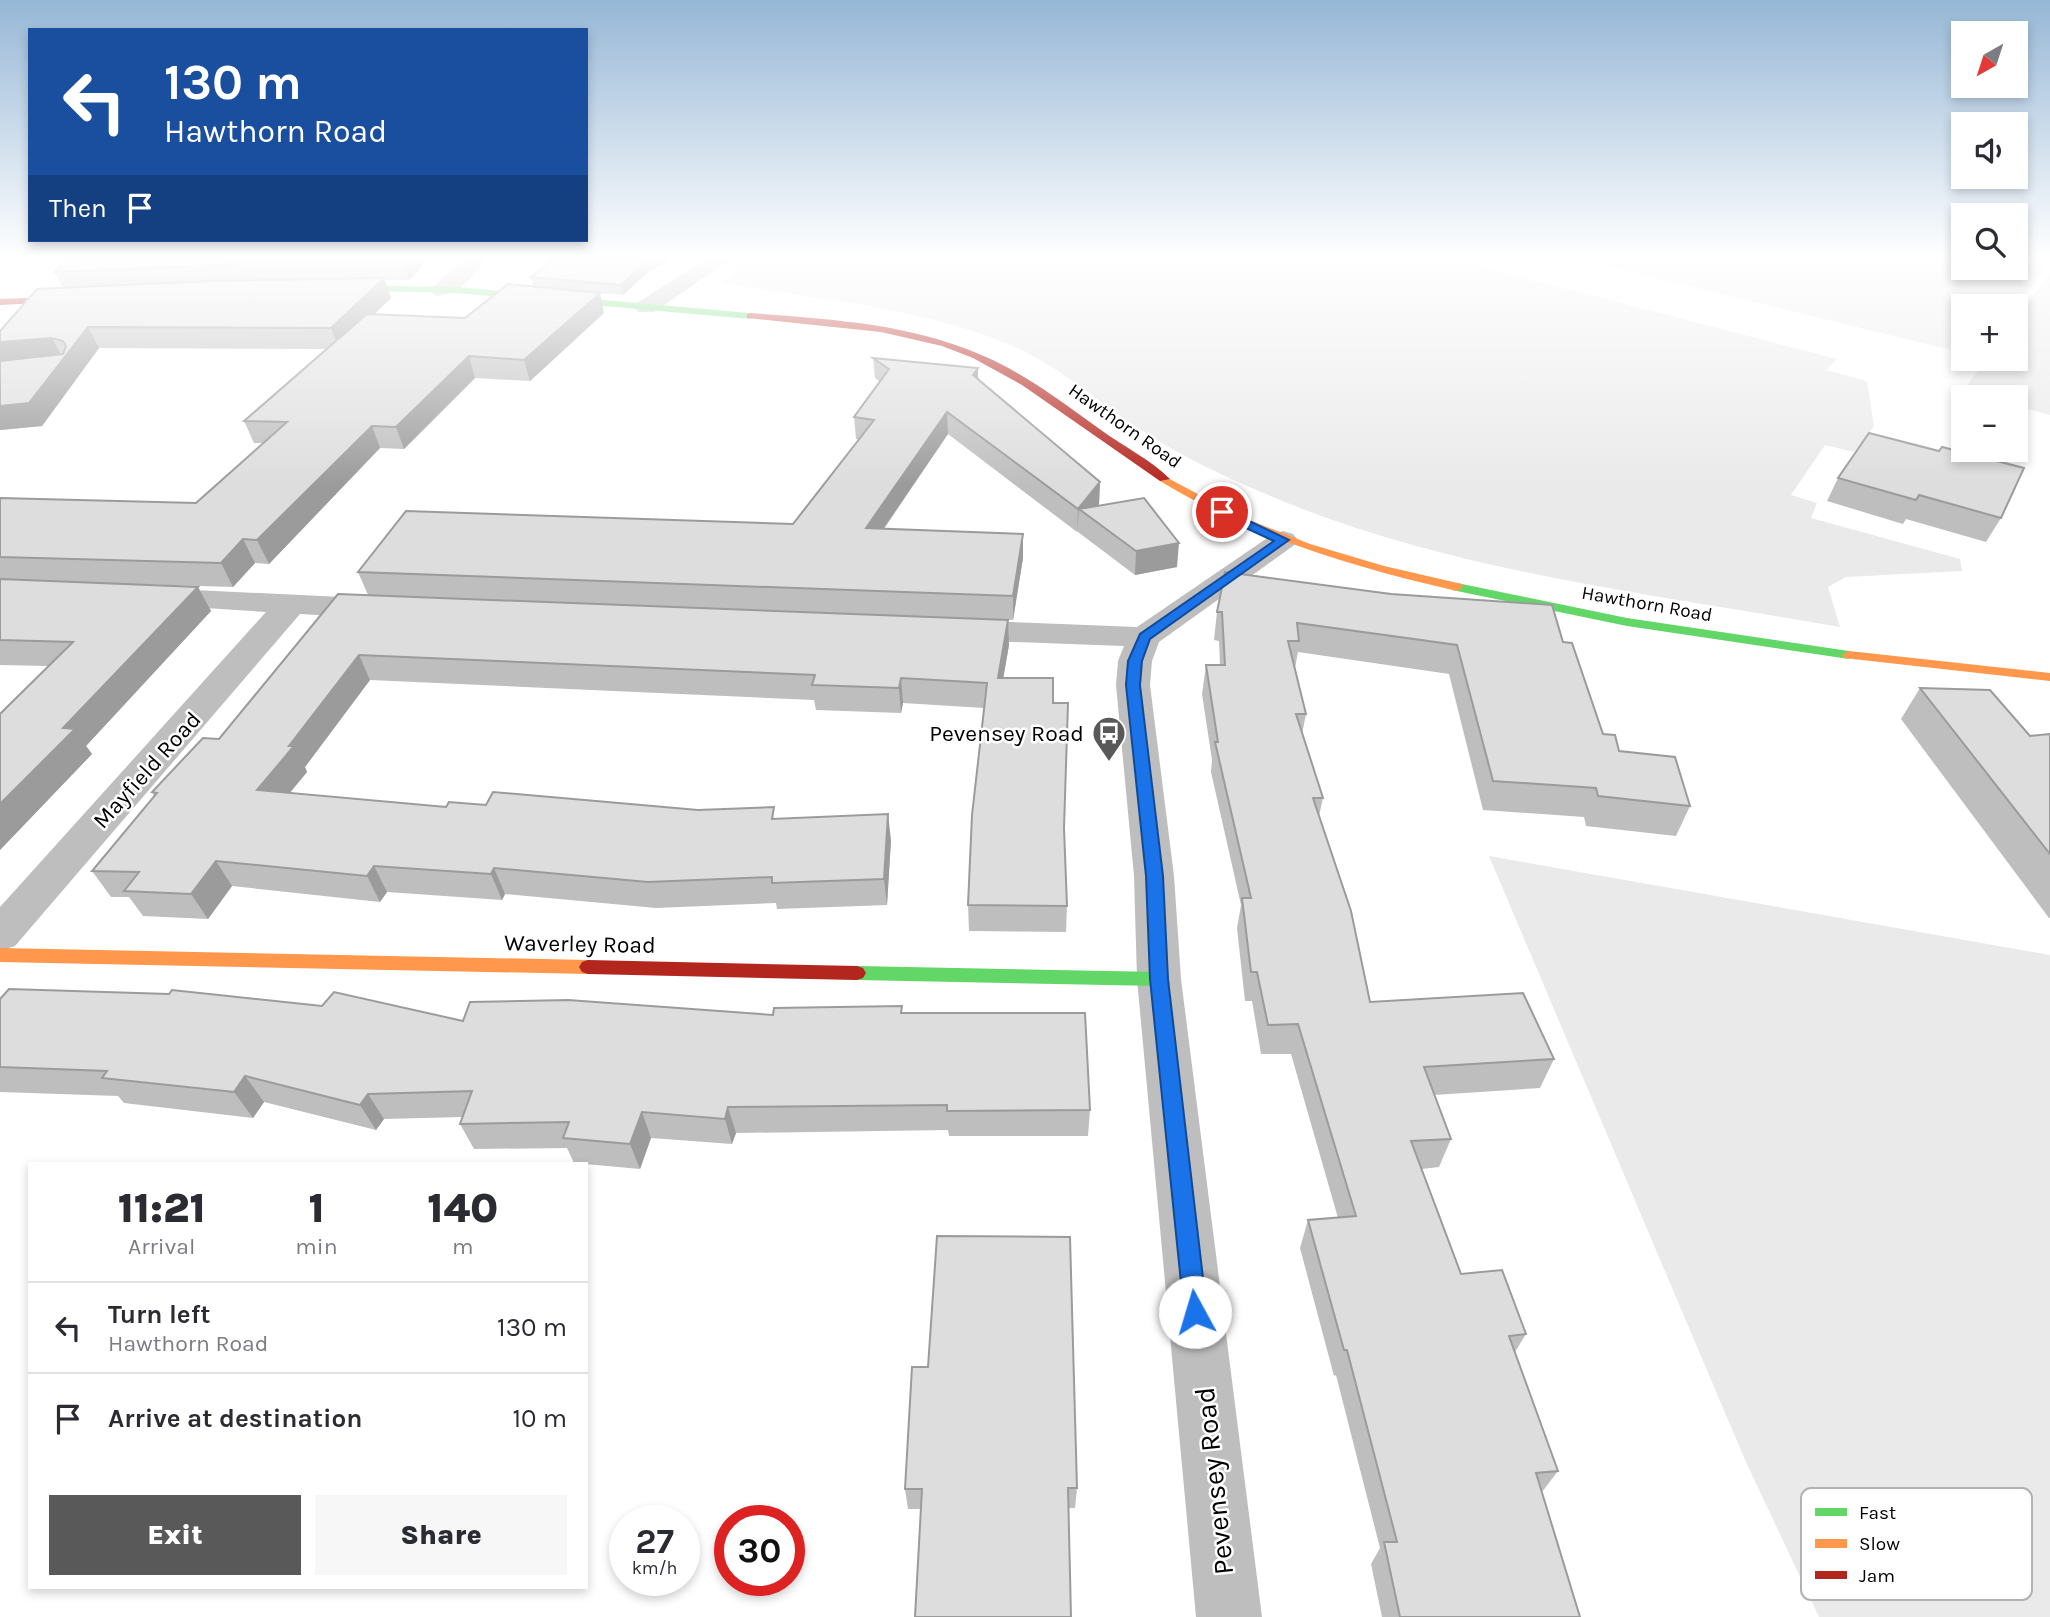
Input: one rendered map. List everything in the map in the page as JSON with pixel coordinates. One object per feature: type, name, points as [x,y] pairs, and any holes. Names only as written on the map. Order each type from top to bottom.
[{"type":"street","name":"Hawthorn Road","points":[[907,334],[979,357],[1028,384],[1158,477],[1200,501],[1283,540],[1387,570],[1578,614],[1830,654],[2050,677]]},
{"type":"street","points":[[923,629],[1144,637],[1283,540]]},
{"type":"street","points":[[126,596],[293,602],[411,610]]},
{"type":"street","name":"Mayfield Road","points":[[0,935],[293,602]]},
{"type":"street","name":"Pevensey Road","points":[[1144,637],[1135,661],[1133,685],[1154,876],[1159,979],[1229,1617]]},
{"type":"street","name":"Waverley Road","points":[[0,955],[1159,979]]},
{"type":"shaded area","points":[[982,334],[1743,334],[1837,359],[1826,370],[1867,381],[1874,426],[1854,452],[1825,445],[1791,495],[1817,503],[1811,518],[1960,559],[1962,571],[1846,577],[1828,587],[1840,627],[1633,593],[1496,566],[1361,529],[1295,506],[1216,472],[1141,430],[1047,364]]},
{"type":"shaded area","points":[[1887,334],[1951,334],[1951,350]]},
{"type":"shaded area","points":[[2028,334],[2050,334],[2050,415],[2028,409],[2028,385],[1967,385],[1978,371],[2028,371]]},
{"type":"shaded area","points":[[1489,856],[2050,955],[2050,1617],[1819,1617],[1811,1600],[2032,1600],[2032,1488],[1801,1488],[1801,1579],[1745,1460]]},
{"type":"building","points":[[0,334],[82,334],[29,403],[0,406],[0,361],[63,354],[66,346],[63,341],[52,338],[0,342]]},
{"type":"building","points":[[343,334],[553,334],[524,360],[469,356],[396,427],[372,426],[257,540],[243,539],[221,563],[0,557],[0,498],[196,503],[287,422],[244,421]]},
{"type":"building","points":[[873,358],[978,368],[973,375],[1100,482],[1078,509],[947,412],[866,528],[1023,534],[1013,596],[358,572],[406,511],[793,524],[874,420],[854,417],[889,369]]},
{"type":"building","points":[[1869,433],[1939,451],[1942,447],[1951,449],[1951,462],[2001,462],[2024,468],[2001,518],[1919,495],[1916,500],[1838,478]]},
{"type":"building","points":[[1144,498],[1179,543],[1136,551],[1079,509]]},
{"type":"building","points":[[1225,572],[1391,594],[1552,605],[1563,642],[1572,643],[1603,734],[1615,735],[1619,751],[1675,757],[1690,806],[1598,796],[1596,788],[1493,781],[1457,645],[1297,623],[1299,641],[1288,641],[1306,714],[1296,714],[1323,798],[1313,798],[1351,911],[1370,1002],[1523,993],[1554,1059],[1424,1067],[1451,1139],[1411,1141],[1461,1274],[1502,1270],[1526,1334],[1509,1336],[1558,1471],[1536,1473],[1580,1617],[1400,1617],[1384,1542],[1397,1542],[1347,1350],[1344,1350],[1308,1220],[1356,1216],[1298,1024],[1268,1025],[1257,972],[1251,972],[1242,898],[1251,898],[1215,742],[1218,742],[1206,665],[1225,665],[1222,612],[1217,612]]},
{"type":"building","points":[[0,579],[198,587],[63,728],[75,729],[0,804],[0,714],[73,642],[0,640]]},
{"type":"building","points":[[338,594],[1008,620],[998,678],[1053,678],[1053,703],[1068,703],[1064,828],[1067,906],[968,905],[972,815],[987,683],[901,678],[899,688],[812,685],[815,675],[359,655],[289,746],[294,746],[257,790],[446,807],[449,802],[486,805],[493,792],[698,810],[774,807],[772,819],[888,814],[884,879],[772,883],[772,877],[648,882],[494,868],[491,874],[374,866],[367,876],[216,861],[191,894],[124,891],[139,872],[92,871],[157,793],[152,792],[203,738],[219,739]]},
{"type":"building","points":[[1920,688],[1990,690],[2030,736],[2050,734],[2050,854]]},
{"type":"building","points":[[9,989],[169,994],[172,990],[322,1006],[334,992],[463,1021],[470,1002],[568,1000],[773,1015],[774,1008],[902,1006],[901,1013],[1085,1013],[1090,1110],[947,1111],[947,1105],[728,1107],[725,1119],[642,1112],[630,1144],[563,1138],[569,1122],[460,1124],[472,1091],[368,1094],[360,1105],[245,1076],[234,1092],[102,1078],[107,1071],[0,1067],[0,999]]},
{"type":"building","points":[[937,1236],[1070,1237],[1077,1488],[1068,1488],[1071,1617],[915,1617],[922,1489],[905,1489],[912,1367],[928,1367]]},
{"type":"traffic: fast","points":[[1457,587],[1627,622],[1849,655]]},
{"type":"traffic: fast","points":[[857,973],[1159,979]]},
{"type":"traffic: slow","points":[[1164,479],[1198,499],[1269,533],[1380,569],[1457,587]]},
{"type":"traffic: slow","points":[[1849,655],[2050,677]]},
{"type":"traffic: slow","points":[[0,955],[588,967]]},
{"type":"traffic: jam","points":[[907,334],[945,344],[1005,370],[1164,479]]},
{"type":"traffic: jam","points":[[588,967],[857,973]]},
{"type":"place","name":"Pevensey Road","points":[[1109,763]]},
{"type":"route","points":[[1195,1312],[1159,979],[1154,876],[1133,685],[1135,661],[1144,637],[1283,540],[1222,512]]}]
